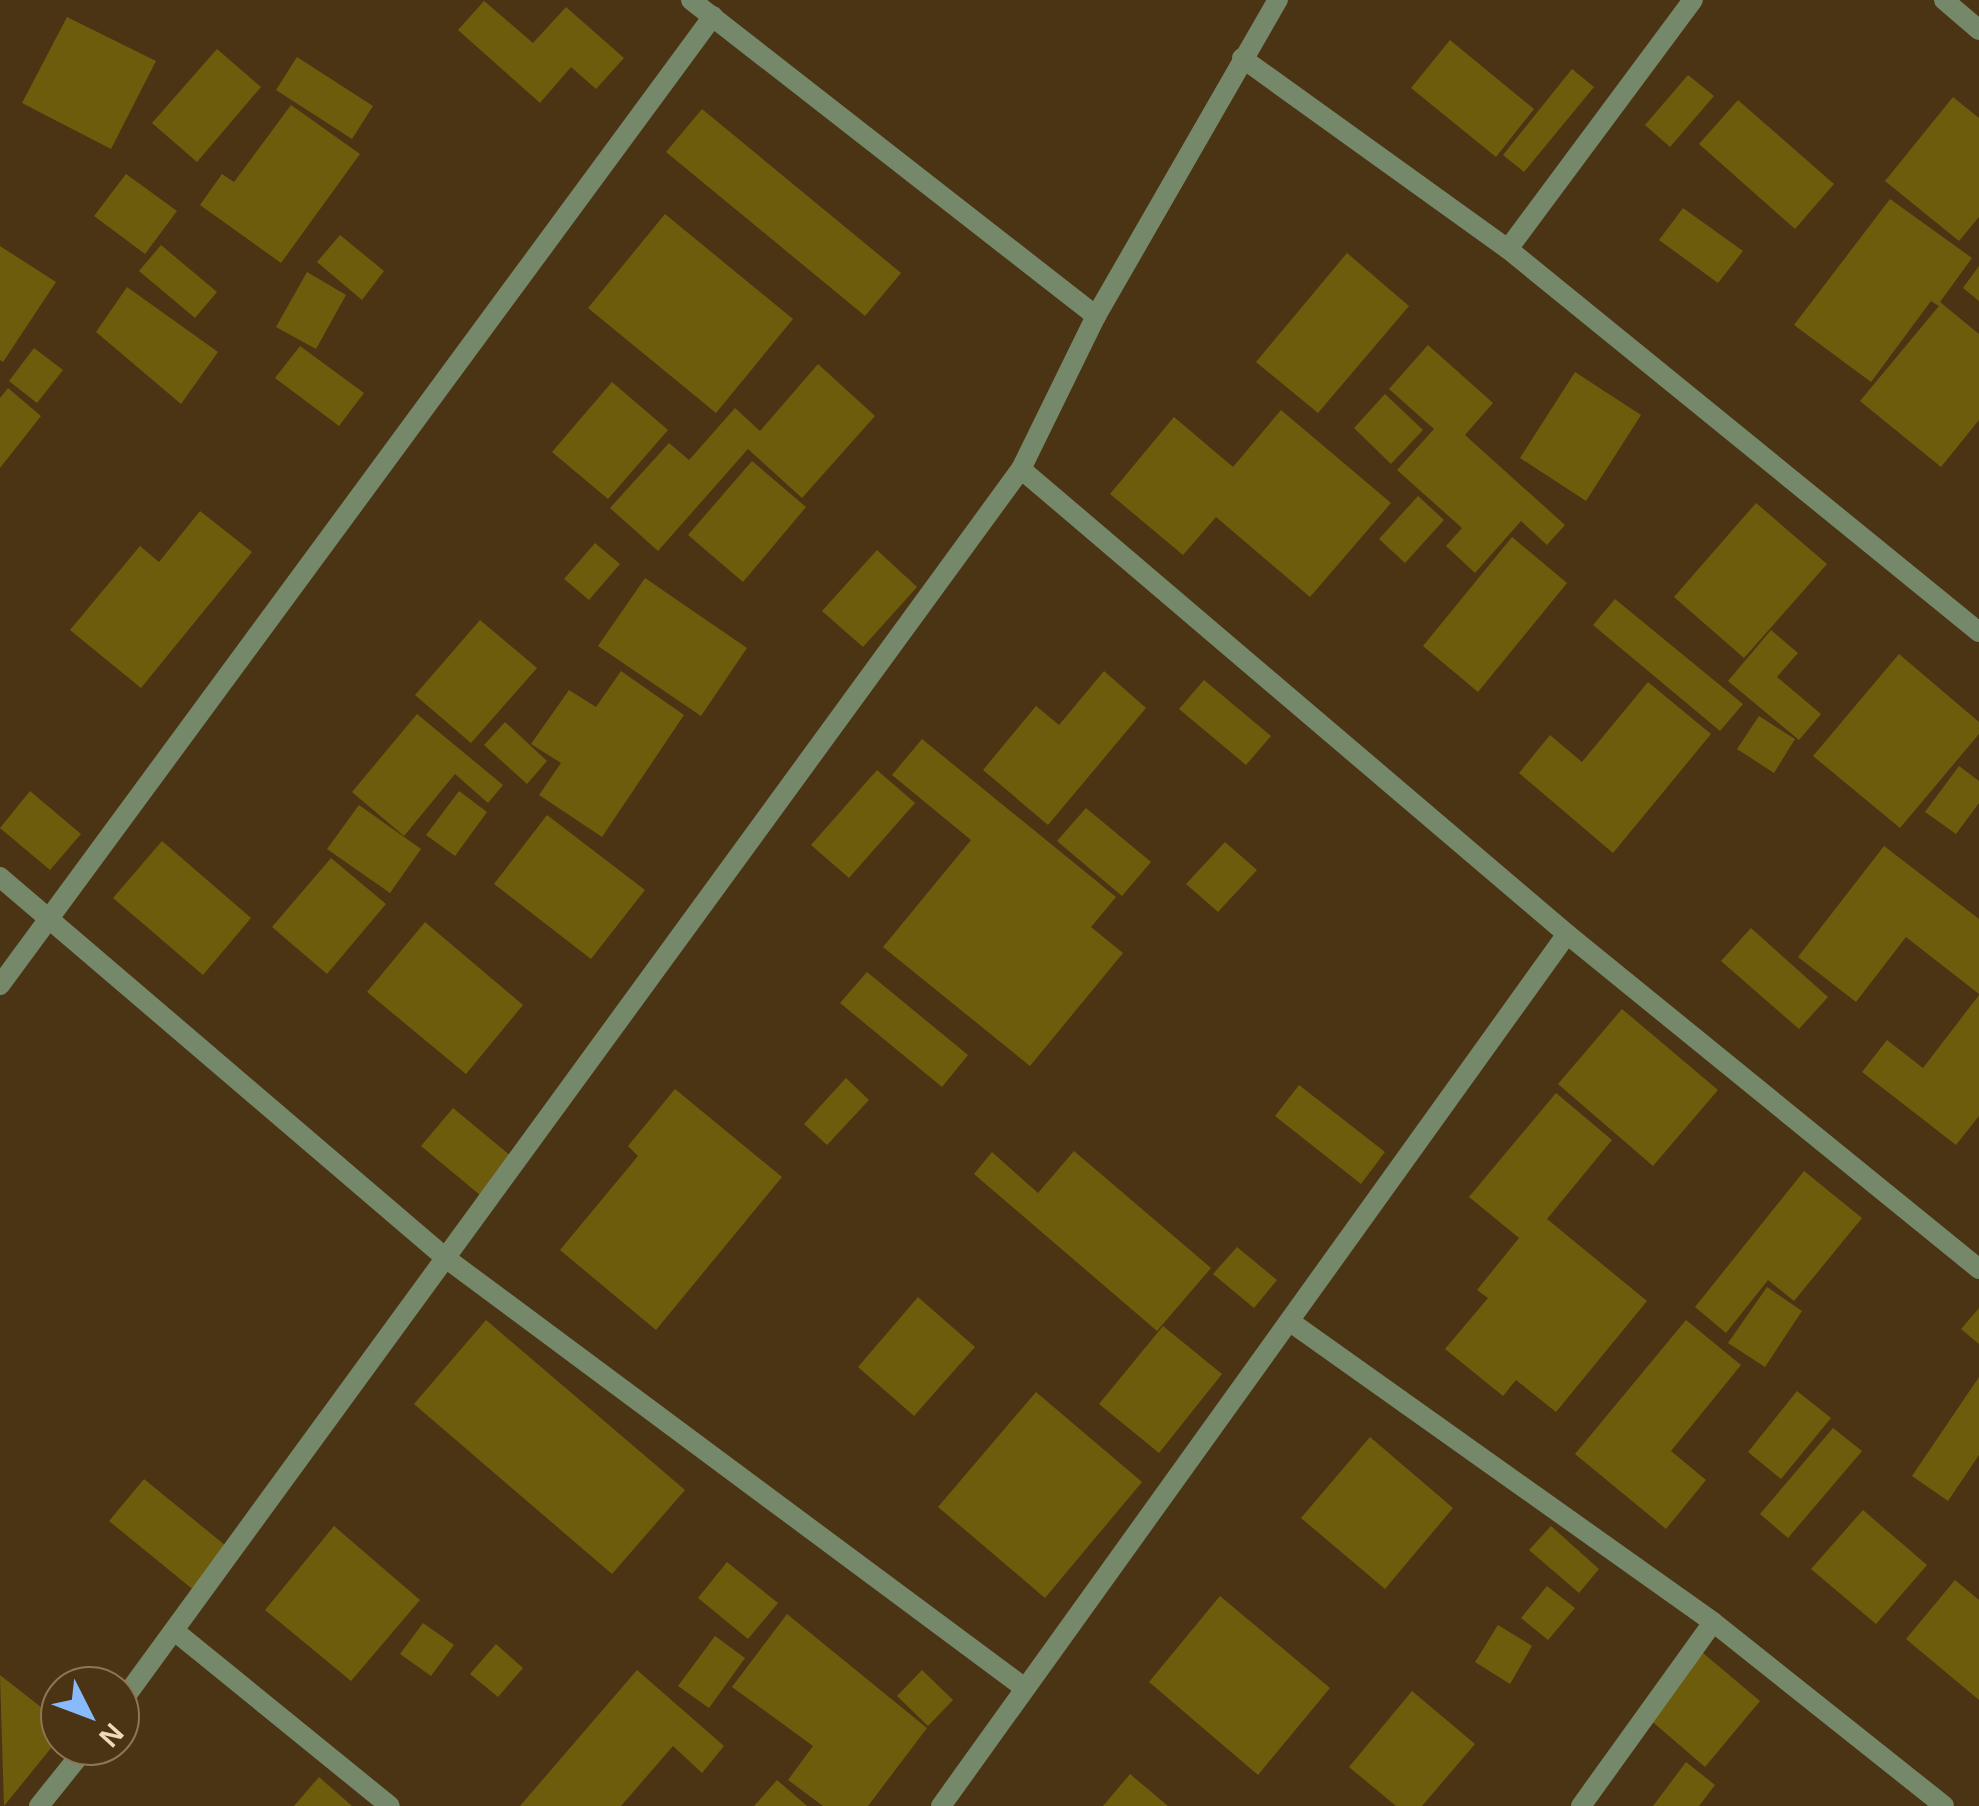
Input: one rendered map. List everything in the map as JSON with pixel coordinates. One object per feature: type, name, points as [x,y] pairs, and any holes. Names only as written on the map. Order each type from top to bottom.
[{"type":"street","points":[[691,0],[1096,316]]},
{"type":"street","points":[[140,1679],[1022,470],[1096,316],[1278,0]]},
{"type":"street","points":[[1508,249],[1693,0]]},
{"type":"street","points":[[1944,0],[1979,30]]},
{"type":"street","points":[[0,985],[713,16]]},
{"type":"street","points":[[1242,58],[1508,249],[1979,632]]},
{"type":"street","points":[[1022,470],[1567,934],[1979,1270]]},
{"type":"street","points":[[0,877],[446,1259],[1022,1686]]},
{"type":"street","points":[[941,1806],[1022,1686],[1292,1323],[1567,934]]},
{"type":"street","points":[[1292,1323],[1713,1622],[1944,1806]]},
{"type":"street","points":[[1582,1806],[1713,1622]]},
{"type":"street","points":[[177,1633],[390,1806]]},
{"type":"street","points":[[39,1806],[71,1766]]},
{"type":"building","points":[[484,1],[533,43],[566,7],[624,58],[596,89],[571,67],[540,103],[458,30]]},
{"type":"building","points":[[67,17],[156,61],[111,149],[22,103]]},
{"type":"building","points":[[1450,40],[1534,109],[1496,157],[1411,88]]},
{"type":"building","points":[[217,49],[261,87],[197,162],[152,123]]},
{"type":"building","points":[[297,57],[373,106],[352,139],[276,90]]},
{"type":"building","points":[[1572,69],[1594,87],[1524,172],[1503,155]]},
{"type":"building","points":[[1688,75],[1714,96],[1670,147],[1645,125]]},
{"type":"building","points":[[1953,97],[1979,118],[1979,217],[1959,241],[1885,181]]},
{"type":"building","points":[[1738,100],[1834,184],[1795,229],[1699,144]]},
{"type":"building","points":[[291,105],[360,154],[281,263],[200,205],[222,174],[234,182]]},
{"type":"building","points":[[702,109],[901,273],[865,316],[666,152]]},
{"type":"building","points":[[126,174],[177,211],[145,254],[94,216]]},
{"type":"building","points":[[1890,199],[1972,258],[1940,302],[1979,334],[1979,420],[1941,467],[1860,401],[1939,306],[1931,301],[1871,382],[1794,325]]},
{"type":"building","points":[[1683,208],[1743,251],[1718,283],[1659,240]]},
{"type":"building","points":[[665,214],[793,319],[716,413],[588,308]]},
{"type":"building","points":[[340,235],[384,271],[362,300],[317,262]]},
{"type":"building","points":[[161,245],[217,292],[195,318],[139,271]]},
{"type":"building","points":[[0,246],[56,282],[3,362],[0,360]]},
{"type":"building","points":[[1347,253],[1409,306],[1318,413],[1256,362]]},
{"type":"building","points":[[1979,266],[1979,301],[1963,288]]},
{"type":"building","points":[[307,272],[346,295],[316,349],[276,327]]},
{"type":"building","points":[[127,287],[218,352],[181,404],[96,332]]},
{"type":"building","points":[[1428,345],[1493,403],[1465,435],[1565,525],[1547,545],[1521,521],[1475,573],[1446,546],[1462,528],[1397,470],[1434,429],[1389,389]]},
{"type":"building","points":[[300,346],[364,393],[339,426],[275,378]]},
{"type":"building","points":[[34,348],[63,370],[37,403],[9,381]]},
{"type":"building","points":[[818,364],[875,416],[802,498],[748,449],[658,551],[610,508],[669,443],[689,460],[735,408],[760,431]]},
{"type":"building","points":[[1575,372],[1641,415],[1586,501],[1520,458]]},
{"type":"building","points":[[612,382],[668,430],[608,499],[552,452]]},
{"type":"building","points":[[8,388],[41,416],[0,468],[0,398]]},
{"type":"building","points":[[1385,394],[1423,430],[1391,464],[1354,428]]},
{"type":"building","points":[[1281,410],[1391,503],[1310,597],[1216,517],[1183,555],[1110,494],[1174,417],[1233,467]]},
{"type":"building","points":[[752,461],[806,507],[743,582],[688,535]]},
{"type":"building","points":[[1418,496],[1444,520],[1405,563],[1379,539]]},
{"type":"building","points":[[1756,503],[1827,564],[1744,658],[1674,597]]},
{"type":"building","points":[[200,511],[252,552],[141,688],[70,630],[140,546],[159,562]]},
{"type":"building","points":[[1512,537],[1567,583],[1478,692],[1423,646]]},
{"type":"building","points":[[595,543],[620,564],[589,600],[564,579]]},
{"type":"building","points":[[877,550],[917,587],[863,647],[822,611]]},
{"type":"building","points":[[645,578],[747,648],[701,716],[598,646]]},
{"type":"building","points":[[1615,599],[1743,704],[1720,731],[1593,625]]},
{"type":"building","points":[[480,620],[537,668],[471,743],[415,695]]},
{"type":"building","points":[[1771,630],[1798,653],[1777,677],[1821,714],[1799,740],[1728,681]]},
{"type":"building","points":[[1899,654],[1979,722],[1979,734],[1900,828],[1813,756]]},
{"type":"building","points":[[621,671],[684,715],[602,837],[539,795],[561,763],[531,744],[569,690],[596,707]]},
{"type":"building","points":[[1104,671],[1146,708],[1048,825],[983,770],[1036,706],[1059,725]]},
{"type":"building","points":[[1204,680],[1271,736],[1246,765],[1179,709]]},
{"type":"building","points":[[1648,682],[1711,734],[1613,853],[1519,773],[1550,735],[1582,762]]},
{"type":"building","points":[[417,714],[503,785],[488,803],[455,774],[404,836],[352,792]]},
{"type":"building","points":[[1759,716],[1795,739],[1774,773],[1737,749]]},
{"type":"building","points":[[505,722],[547,761],[527,784],[484,745]]},
{"type":"building","points":[[922,739],[1116,897],[1091,927],[1123,953],[1030,1066],[883,947],[971,840],[892,775]]},
{"type":"building","points":[[1959,766],[1979,781],[1979,803],[1956,834],[1925,812]]},
{"type":"building","points":[[877,770],[915,803],[849,878],[811,845]]},
{"type":"building","points":[[30,791],[81,834],[50,870],[0,828]]},
{"type":"building","points":[[459,791],[487,812],[455,856],[426,835]]},
{"type":"building","points":[[359,805],[421,849],[390,893],[327,849]]},
{"type":"building","points":[[1086,808],[1151,862],[1122,896],[1057,841]]},
{"type":"building","points":[[547,815],[645,890],[591,959],[494,884]]},
{"type":"building","points":[[162,841],[251,918],[203,975],[113,898]]},
{"type":"building","points":[[1225,842],[1257,870],[1218,912],[1186,884]]},
{"type":"building","points":[[1884,846],[1979,919],[1979,994],[1906,937],[1856,1002],[1798,957]]},
{"type":"building","points":[[331,858],[386,904],[327,974],[272,927]]},
{"type":"building","points":[[425,922],[523,1005],[466,1074],[367,992]]},
{"type":"building","points":[[1751,928],[1828,997],[1799,1029],[1721,961]]},
{"type":"building","points":[[867,972],[968,1055],[942,1087],[840,1003]]},
{"type":"building","points":[[1979,995],[1979,1116],[1956,1145],[1862,1072],[1887,1040],[1923,1068]]},
{"type":"building","points":[[1622,1009],[1718,1090],[1653,1166],[1558,1084]]},
{"type":"building","points":[[846,1078],[869,1100],[827,1145],[804,1124]]},
{"type":"building","points":[[1299,1085],[1385,1152],[1361,1184],[1275,1116]]},
{"type":"building","points":[[675,1089],[782,1177],[656,1330],[560,1250],[638,1156],[628,1146]]},
{"type":"building","points":[[1556,1093],[1612,1140],[1547,1219],[1647,1301],[1556,1412],[1516,1380],[1503,1396],[1445,1349],[1488,1298],[1477,1290],[1519,1238],[1469,1197]]},
{"type":"building","points":[[453,1108],[518,1162],[486,1200],[421,1146]]},
{"type":"building","points":[[1074,1151],[1211,1268],[1157,1331],[974,1174],[992,1152],[1038,1193]]},
{"type":"building","points":[[1804,1171],[1862,1218],[1794,1301],[1768,1280],[1726,1333],[1695,1307]]},
{"type":"building","points":[[1237,1247],[1277,1280],[1254,1308],[1213,1274]]},
{"type":"building","points":[[1767,1287],[1802,1311],[1765,1367],[1728,1343]]},
{"type":"building","points":[[918,1297],[975,1347],[914,1416],[858,1367]]},
{"type":"building","points":[[1979,1308],[1979,1344],[1961,1329]]},
{"type":"building","points":[[486,1320],[685,1490],[612,1574],[414,1404]]},
{"type":"building","points":[[1686,1320],[1741,1365],[1671,1451],[1706,1480],[1666,1529],[1575,1454]]},
{"type":"building","points":[[1163,1326],[1222,1374],[1159,1453],[1099,1404]]},
{"type":"building","points":[[1979,1377],[1979,1455],[1948,1501],[1912,1476]]},
{"type":"building","points":[[1797,1391],[1831,1418],[1781,1479],[1748,1452]]},
{"type":"building","points":[[1036,1392],[1142,1482],[1045,1598],[938,1507]]},
{"type":"building","points":[[1833,1428],[1862,1451],[1788,1538],[1760,1514]]},
{"type":"building","points":[[1370,1437],[1453,1508],[1385,1589],[1301,1518]]},
{"type":"building","points":[[144,1479],[231,1550],[196,1592],[109,1521]]},
{"type":"building","points":[[1863,1510],[1927,1565],[1876,1624],[1811,1569]]},
{"type":"building","points":[[334,1526],[420,1600],[351,1681],[265,1610]]},
{"type":"building","points":[[1551,1526],[1599,1569],[1579,1593],[1529,1550]]},
{"type":"building","points":[[727,1562],[778,1603],[748,1639],[698,1598]]},
{"type":"building","points":[[1955,1580],[1979,1600],[1979,1700],[1906,1639]]},
{"type":"building","points":[[1547,1586],[1575,1608],[1548,1640],[1521,1618]]},
{"type":"building","points":[[1220,1596],[1330,1688],[1258,1775],[1149,1682]]},
{"type":"building","points":[[787,1614],[927,1728],[868,1806],[823,1806],[788,1780],[813,1746],[732,1687]]},
{"type":"building","points":[[423,1623],[454,1645],[431,1676],[400,1654]]},
{"type":"building","points":[[1498,1625],[1532,1646],[1510,1684],[1475,1662]]},
{"type":"building","points":[[715,1636],[745,1658],[709,1708],[678,1686]]},
{"type":"building","points":[[496,1644],[523,1668],[498,1697],[470,1674]]},
{"type":"building","points":[[1703,1653],[1760,1701],[1705,1767],[1648,1718]]},
{"type":"building","points":[[637,1670],[724,1746],[702,1773],[673,1746],[621,1806],[520,1806]]},
{"type":"building","points":[[922,1670],[953,1700],[928,1726],[897,1696]]},
{"type":"building","points":[[0,1675],[40,1706],[40,1762],[4,1806]]},
{"type":"building","points":[[1412,1691],[1475,1744],[1422,1806],[1396,1806],[1349,1767]]},
{"type":"building","points":[[1686,1762],[1715,1785],[1699,1806],[1653,1806]]},
{"type":"building","points":[[1130,1774],[1168,1806],[1103,1806]]},
{"type":"building","points":[[319,1777],[352,1806],[294,1806]]},
{"type":"building","points":[[777,1780],[807,1806],[754,1806]]}]
